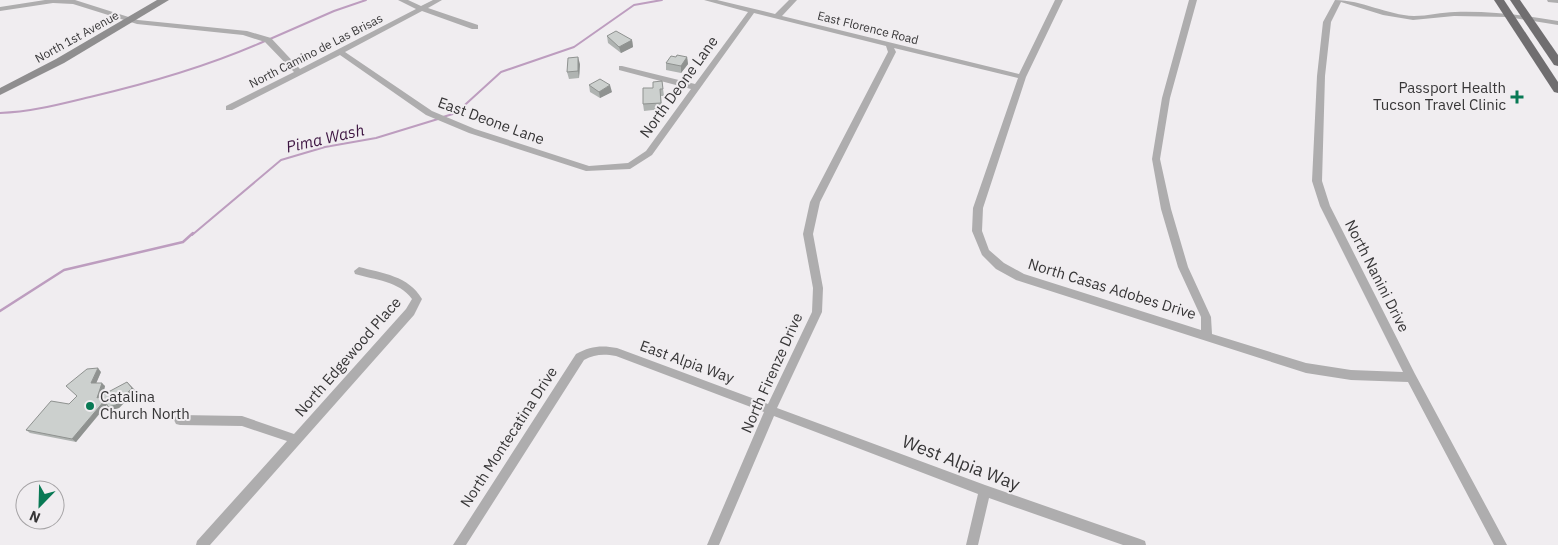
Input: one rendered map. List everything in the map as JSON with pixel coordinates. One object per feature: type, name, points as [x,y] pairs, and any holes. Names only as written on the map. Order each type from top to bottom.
[{"type":"highway","points":[[1499,0],[1558,90]]},
{"type":"highway","points":[[1515,0],[1558,63]]},
{"type":"main road","name":"North 1st Avenue","points":[[0,92],[60,62],[164,0]]},
{"type":"street","points":[[402,0],[422,9],[475,27]]},
{"type":"street","name":"North Camino de Las Brisas","points":[[229,108],[438,0]]},
{"type":"street","name":"East Florence Road","points":[[708,0],[1022,77]]},
{"type":"street","points":[[777,17],[793,0]]},
{"type":"street","name":"North Casas Adobes Drive","points":[[1059,0],[1022,77],[978,208],[977,232],[985,252],[1000,266],[1020,277],[1208,335],[1306,368],[1351,375],[1411,377]]},
{"type":"street","points":[[1193,0],[1166,98],[1156,158],[1166,209],[1183,267],[1206,316],[1208,335]]},
{"type":"street","points":[[1340,0],[1386,13],[1413,18],[1454,14],[1508,15],[1558,23]]},
{"type":"street","name":"North Nanini Drive","points":[[1340,0],[1327,22],[1321,76],[1317,181],[1325,206],[1411,377],[1502,545]]},
{"type":"street","points":[[1552,0],[1558,1]]},
{"type":"street","points":[[0,9],[52,1],[74,2],[130,21],[244,33],[268,40],[299,73]]},
{"type":"street","name":"North Deone Lane","points":[[589,169],[630,166],[649,153],[752,11]]},
{"type":"street","name":"North Firenze Drive","points":[[713,545],[771,409],[816,312],[818,288],[808,234],[814,202],[892,52],[889,45]]},
{"type":"street","name":"East Deone Lane","points":[[340,52],[429,113],[472,131],[589,169]]},
{"type":"street","points":[[622,68],[696,87]]},
{"type":"street","name":"North Edgewood Place","points":[[202,545],[410,312],[417,299],[412,289],[395,281],[359,271]]},
{"type":"street","name":"East Alpia Way","points":[[590,351],[602,349],[616,352],[771,409]]},
{"type":"street","name":"North Montecatina Drive","points":[[459,545],[572,369],[580,358],[590,351]]},
{"type":"street","name":"West Alpia Way","points":[[771,409],[984,491],[1140,545]]},
{"type":"street","name":"North Edgewood Place","points":[[180,420],[242,421],[295,439]]},
{"type":"street","points":[[972,545],[984,491]]},
{"type":"building","points":[[616,31],[632,40],[619,47],[607,36]]},
{"type":"building","points":[[677,55],[687,57],[681,66],[666,63],[671,56],[676,57]]},
{"type":"building","points":[[578,57],[578,71],[567,72],[568,58]]},
{"type":"building","points":[[600,79],[610,85],[599,92],[589,85]]},
{"type":"building","points":[[662,81],[663,89],[660,89],[661,103],[643,104],[643,88],[653,88],[653,82]]},
{"type":"building","name":"Catalina Church North","points":[[98,368],[91,383],[102,383],[97,398],[127,382],[132,388],[116,405],[108,407],[105,400],[72,439],[26,430],[51,401],[69,404],[77,396],[66,386],[87,369]]},
{"type":"waterway","points":[[270,39],[334,11],[366,0]]},
{"type":"waterway","name":"Pima Wash","points":[[443,117],[456,113],[501,72],[574,47],[634,5],[662,0]]},
{"type":"waterway","points":[[0,113],[46,107],[135,86],[201,66],[265,41]]},
{"type":"waterway","name":"Pima Wash","points":[[192,235],[281,160],[325,147],[376,138],[438,119]]},
{"type":"waterway","name":"Pima Wash","points":[[0,311],[64,270],[183,242],[193,233]]},
{"type":"place","name":"Passport Health Tucson Travel Clinic","points":[[1517,97]]},
{"type":"place","name":"Catalina Church North","points":[[90,406]]}]
